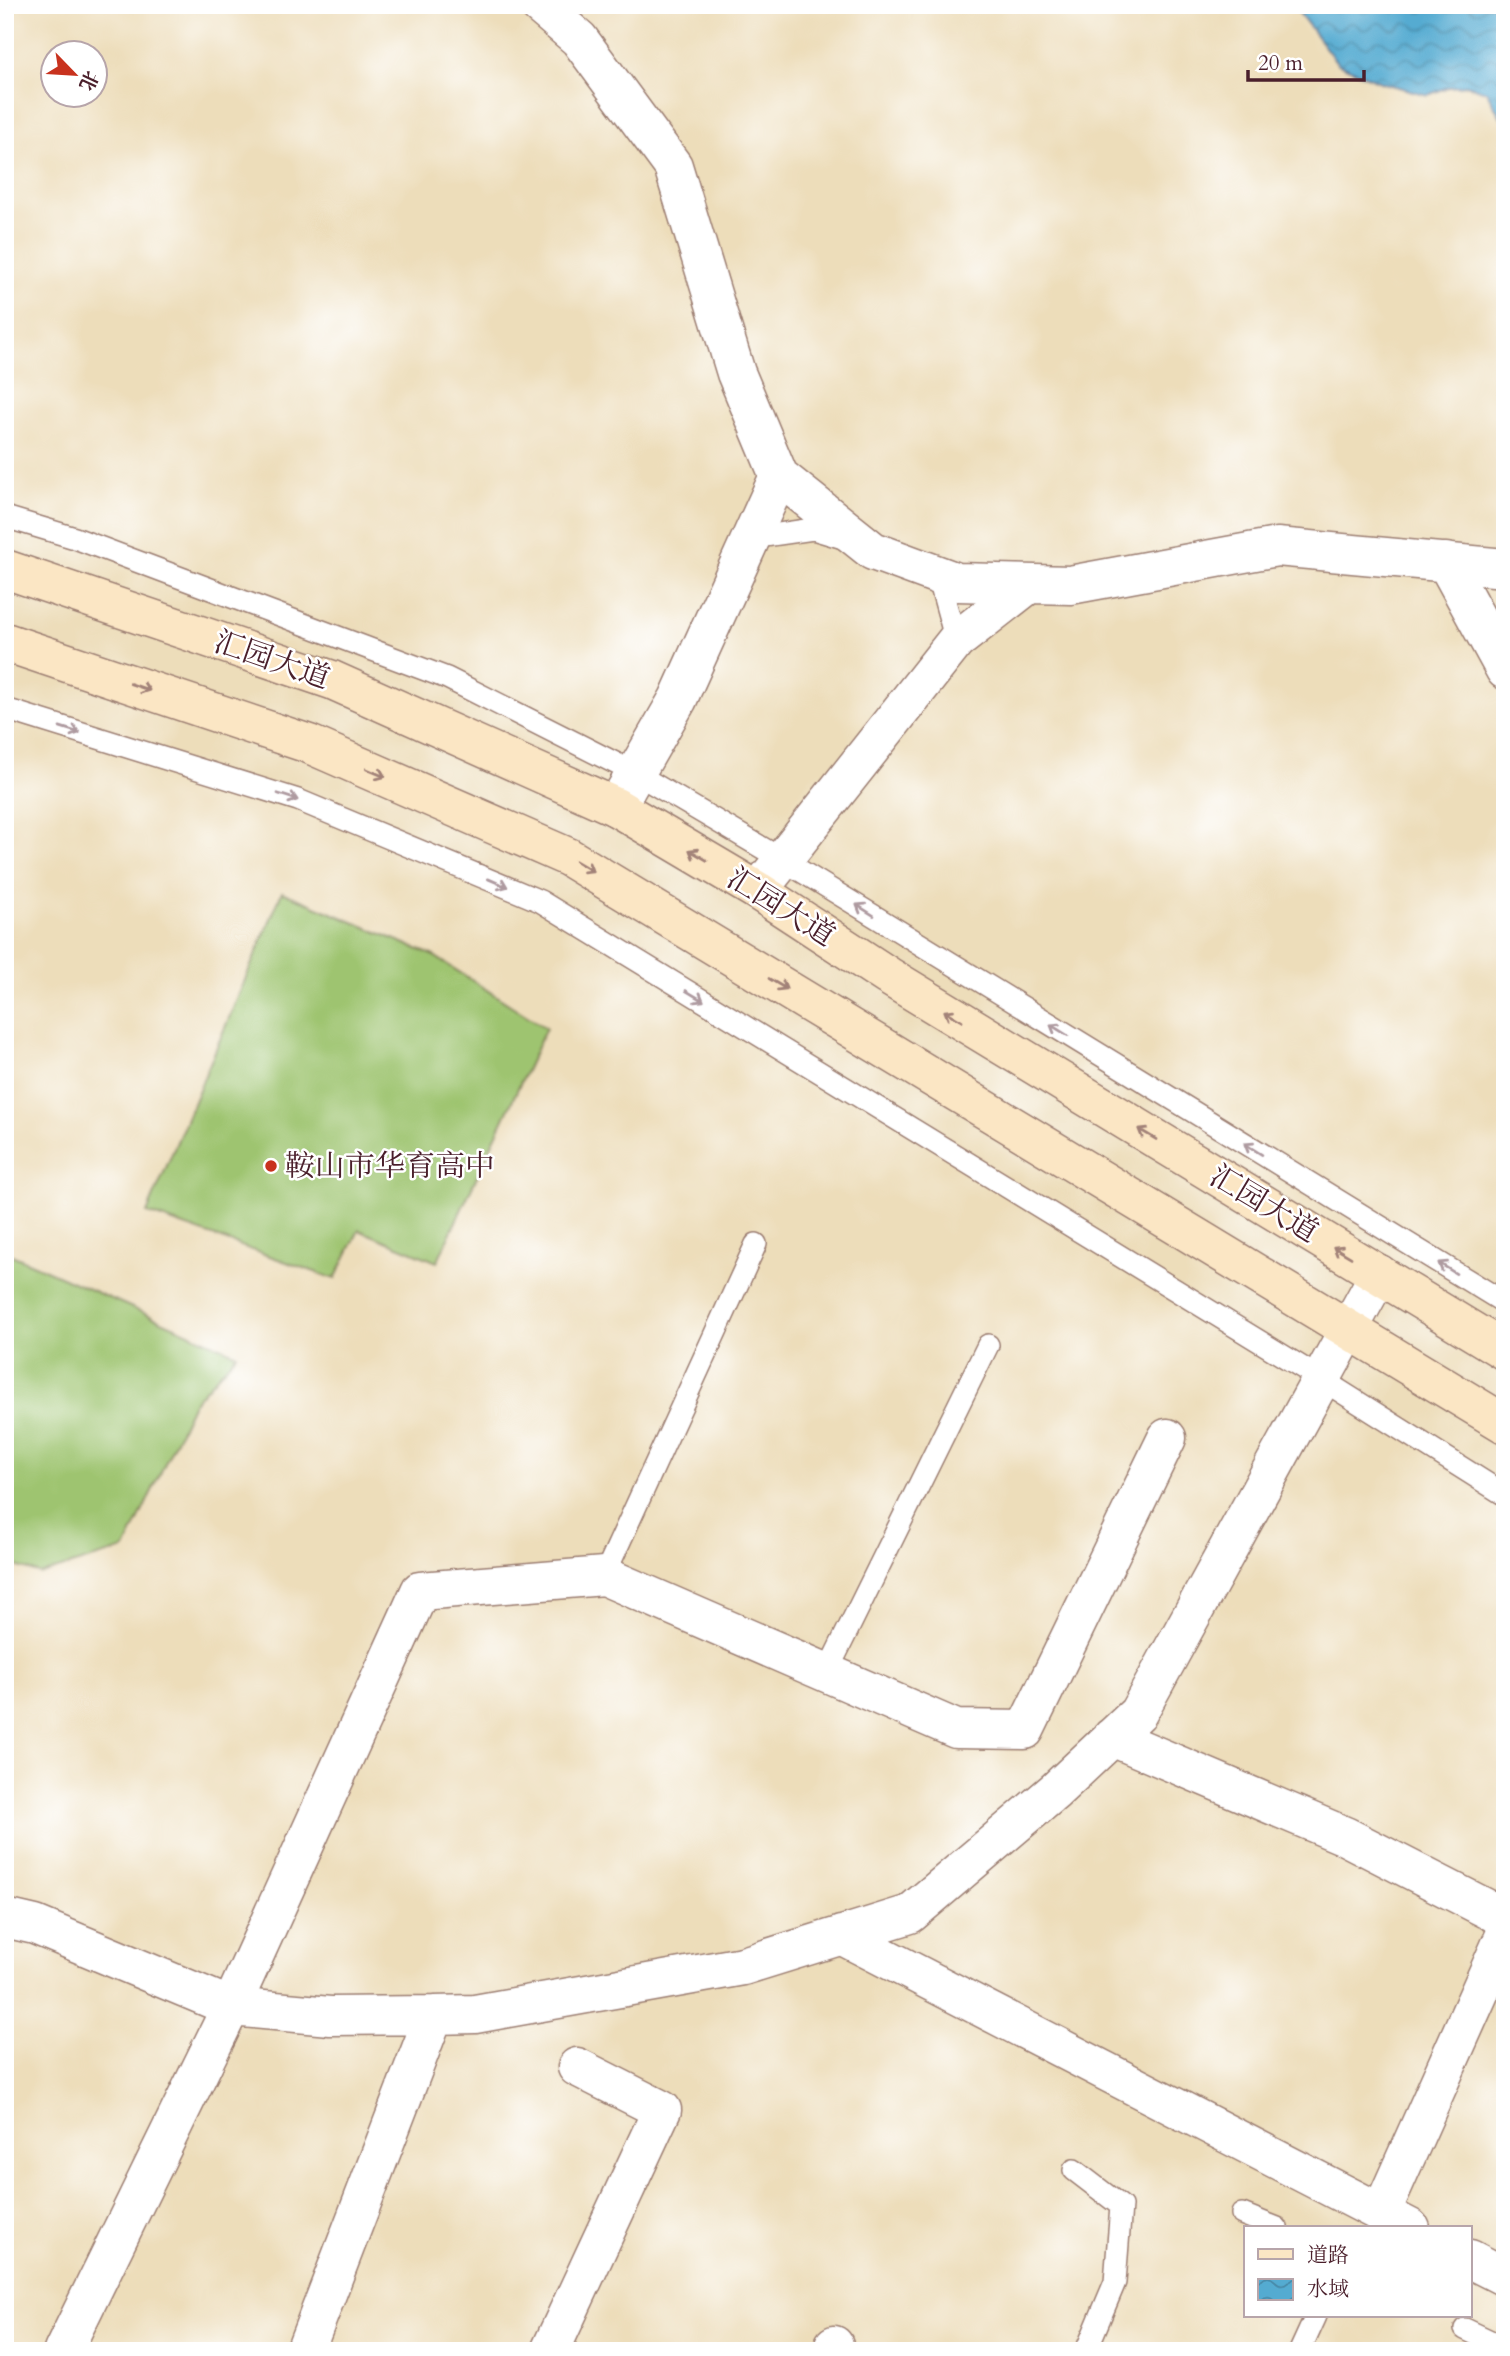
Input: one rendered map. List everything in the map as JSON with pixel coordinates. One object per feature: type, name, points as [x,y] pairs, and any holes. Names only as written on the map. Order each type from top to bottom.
[{"type":"main road","name":"汇园大道","points":[[5,569],[332,680],[616,807],[758,891],[888,976],[1505,1351]]},
{"type":"main road","points":[[5,642],[309,744],[568,857],[1505,1424]]},
{"type":"street","points":[[539,5],[579,39],[673,166],[736,373],[779,475],[873,551],[957,583],[1070,585],[1277,547],[1505,568]]},
{"type":"street","points":[[616,807],[678,699],[779,475]]},
{"type":"street","points":[[1446,562],[1505,670]]},
{"type":"street","points":[[758,891],[956,641],[1029,584]]},
{"type":"street","points":[[5,1918],[35,1925],[232,2007],[330,2016],[475,2014],[743,1966],[910,1914],[1055,1791],[1138,1713],[1379,1274]]},
{"type":"street","points":[[63,2351],[232,2007],[421,1591],[604,1576],[956,1729],[1025,1730],[1167,1438]]},
{"type":"street","points":[[1112,1737],[1345,1836],[1505,1918]]},
{"type":"street","points":[[841,1935],[1395,2221],[1505,1935]]},
{"type":"street","points":[[314,2348],[434,2015]]},
{"type":"street","points":[[550,2351],[662,2110],[577,2067]]},
{"type":"street","points":[[1472,2260],[1505,2277]]},
{"type":"lane","points":[[5,517],[75,538],[447,678],[635,774],[783,860],[1505,1303]]},
{"type":"lane","points":[[751,538],[813,529],[863,544]]},
{"type":"lane","points":[[938,576],[956,641]]},
{"type":"lane","points":[[5,709],[298,800],[540,901],[1321,1379],[1505,1495]]},
{"type":"lane","points":[[604,1576],[756,1244]]},
{"type":"lane","points":[[827,1672],[988,1345]]},
{"type":"lane","points":[[1074,2170],[1121,2207],[1115,2282],[1086,2351]]},
{"type":"lane","points":[[1242,2214],[1272,2226]]},
{"type":"lane","points":[[1300,2351],[1315,2318]]},
{"type":"lane","points":[[1465,2329],[1505,2348]]},
{"type":"green space","points":[[282,892],[434,956],[546,1028],[437,1262],[359,1230],[335,1279],[147,1213]]},
{"type":"green space","points":[[5,1252],[237,1354],[193,1403],[125,1549],[41,1574],[13,1565],[5,1567]]},
{"type":"water","points":[[1293,5],[1505,5],[1505,124],[1486,91],[1466,85],[1448,87],[1428,95],[1383,83],[1338,64]]},
{"type":"place","name":"鞍山市华育高中","points":[[271,1166]]}]
